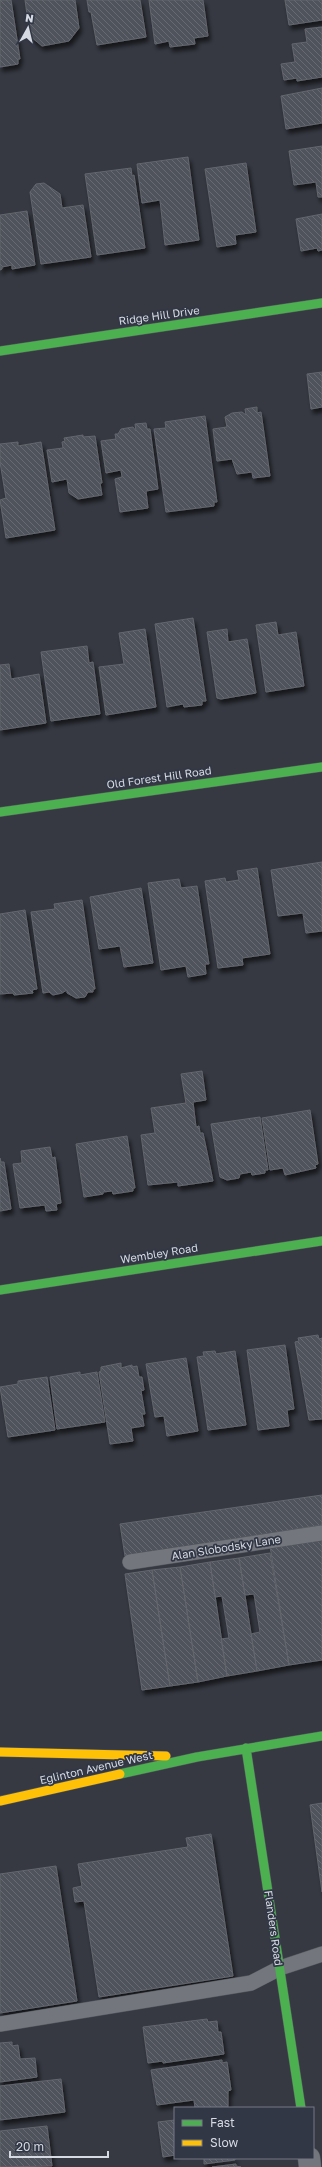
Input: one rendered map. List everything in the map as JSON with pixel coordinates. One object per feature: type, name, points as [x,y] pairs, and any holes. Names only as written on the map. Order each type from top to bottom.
[{"type":"street","name":"Ridge Hill Drive","points":[[0,351],[322,303]]},
{"type":"street","name":"Old Forest Hill Road","points":[[0,812],[322,767]]},
{"type":"street","name":"Wembley Road","points":[[0,1290],[322,1241]]},
{"type":"street","name":"Eglinton Avenue West","points":[[0,1801],[197,1757],[322,1736]]},
{"type":"street","name":"Flanders Road","points":[[246,1748],[301,2107]]},
{"type":"street","name":"Eglinton Avenue West","points":[[0,1752],[197,1757]]},
{"type":"lane","name":"Alan Slobodsky Lane","points":[[130,1562],[322,1532]]},
{"type":"lane","points":[[0,2024],[251,1983],[280,1968],[322,1954]]},
{"type":"building","points":[[0,0],[11,0],[20,59],[18,59],[18,64],[0,67]]},
{"type":"building","points":[[25,0],[75,0],[79,28],[69,41],[42,46],[30,36]]},
{"type":"building","points":[[87,0],[140,0],[146,37],[97,45],[91,12],[89,12]]},
{"type":"building","points":[[149,0],[203,0],[208,36],[194,38],[195,44],[170,47],[169,41],[155,44]]},
{"type":"building","points":[[285,0],[322,0],[322,20],[289,25]]},
{"type":"building","points":[[322,27],[322,77],[297,81],[297,78],[284,80],[281,64],[295,62],[292,44],[307,42],[305,29]]},
{"type":"building","points":[[322,88],[322,123],[286,129],[281,96]]},
{"type":"building","points":[[322,146],[322,197],[318,197],[316,182],[294,185],[289,151]]},
{"type":"building","points":[[188,157],[199,240],[165,245],[160,200],[142,203],[137,164]]},
{"type":"building","points":[[246,163],[256,232],[235,235],[236,244],[217,247],[205,169]]},
{"type":"building","points":[[131,168],[132,176],[134,175],[145,248],[97,255],[85,174]]},
{"type":"building","points":[[44,183],[60,194],[62,208],[83,205],[91,257],[41,264],[30,192],[36,184]]},
{"type":"building","points":[[27,211],[35,265],[12,269],[12,265],[2,267],[0,270],[0,215]]},
{"type":"building","points":[[322,214],[322,250],[318,251],[317,248],[301,251],[296,219]]},
{"type":"building","points":[[322,372],[322,407],[311,409],[307,374]]},
{"type":"building","points":[[257,407],[257,413],[261,412],[270,476],[253,478],[252,472],[237,474],[232,459],[217,461],[213,429],[227,427],[225,417],[232,413],[242,412],[246,415],[245,409]]},
{"type":"building","points":[[205,416],[217,502],[214,502],[214,506],[166,512],[154,429],[166,428],[165,422]]},
{"type":"building","points":[[146,423],[147,429],[150,429],[158,489],[146,491],[148,508],[120,512],[115,479],[122,477],[121,470],[106,473],[101,441],[116,439],[115,434],[118,434],[121,429],[133,427],[136,431],[135,424]]},
{"type":"building","points":[[83,435],[83,437],[95,436],[102,483],[100,483],[102,495],[78,499],[69,493],[67,479],[52,482],[47,450],[63,448],[62,442],[65,441],[64,438]]},
{"type":"building","points":[[18,442],[18,446],[41,442],[55,530],[6,538],[0,500],[6,498],[0,462],[0,444]]},
{"type":"building","points":[[193,618],[206,701],[202,701],[202,705],[184,707],[183,704],[167,707],[155,624]]},
{"type":"building","points":[[276,622],[278,635],[296,632],[304,686],[266,692],[256,625]]},
{"type":"building","points":[[145,629],[156,707],[106,715],[99,667],[124,664],[119,633]]},
{"type":"building","points":[[227,629],[228,642],[247,639],[256,693],[221,699],[217,698],[207,632]]},
{"type":"building","points":[[87,646],[89,663],[93,662],[100,714],[51,721],[41,652]]},
{"type":"building","points":[[9,664],[11,679],[39,674],[46,723],[0,730],[0,665]]},
{"type":"building","points":[[322,862],[322,931],[306,933],[303,913],[278,916],[271,870]]},
{"type":"building","points":[[257,868],[270,954],[242,958],[243,965],[218,968],[205,881],[225,878],[226,882],[239,880],[237,871]]},
{"type":"building","points":[[179,879],[181,888],[197,886],[209,964],[205,964],[206,974],[188,977],[186,966],[161,970],[148,883]]},
{"type":"building","points":[[141,888],[153,963],[124,967],[120,946],[99,949],[90,897]]},
{"type":"building","points":[[82,900],[95,989],[93,989],[93,992],[88,992],[85,997],[76,998],[67,993],[67,990],[53,995],[49,992],[43,993],[31,912],[55,909],[54,904]]},
{"type":"building","points":[[25,910],[37,989],[32,990],[33,993],[14,995],[13,993],[0,994],[0,914]]},
{"type":"building","points":[[202,1071],[206,1100],[193,1102],[196,1127],[199,1126],[200,1133],[203,1133],[213,1181],[178,1186],[178,1182],[148,1185],[141,1135],[155,1133],[151,1108],[186,1103],[181,1074]]},
{"type":"building","points":[[310,1110],[318,1164],[315,1165],[316,1168],[285,1175],[283,1168],[270,1170],[262,1118]]},
{"type":"building","points":[[260,1117],[268,1170],[265,1170],[265,1173],[252,1175],[251,1172],[240,1174],[239,1178],[227,1180],[220,1177],[211,1124]]},
{"type":"building","points":[[127,1136],[135,1188],[133,1188],[133,1191],[113,1194],[112,1191],[103,1192],[103,1194],[84,1197],[76,1144]]},
{"type":"building","points":[[50,1147],[52,1158],[55,1157],[61,1203],[56,1204],[57,1210],[46,1211],[45,1205],[20,1208],[13,1164],[22,1163],[21,1151]]},
{"type":"building","points":[[0,1158],[1,1162],[4,1162],[11,1209],[0,1211]]},
{"type":"building","points":[[318,1335],[319,1339],[322,1338],[322,1419],[309,1420],[295,1342],[299,1341],[298,1338]]},
{"type":"building","points":[[285,1345],[294,1409],[287,1410],[289,1426],[258,1430],[247,1350]]},
{"type":"building","points":[[215,1351],[216,1354],[235,1351],[246,1425],[208,1430],[197,1357],[204,1356],[203,1352]]},
{"type":"building","points":[[186,1358],[198,1431],[167,1436],[164,1416],[155,1417],[146,1364]]},
{"type":"building","points":[[121,1363],[121,1368],[132,1365],[132,1367],[137,1366],[139,1377],[142,1377],[144,1390],[141,1391],[145,1414],[142,1414],[144,1426],[131,1428],[133,1441],[110,1444],[99,1372],[101,1371],[101,1367]]},
{"type":"building","points":[[80,1372],[80,1375],[97,1372],[105,1422],[57,1429],[50,1377]]},
{"type":"building","points":[[47,1377],[55,1430],[8,1437],[0,1387],[18,1384],[18,1381]]},
{"type":"building","points":[[322,1495],[322,1525],[125,1556],[120,1524]]},
{"type":"building","points":[[322,1539],[322,1660],[289,1665],[270,1546]]},
{"type":"building","points":[[270,1553],[289,1665],[257,1671],[251,1634],[260,1632],[254,1594],[245,1595],[239,1558]]},
{"type":"building","points":[[239,1558],[257,1671],[227,1676],[221,1639],[229,1638],[222,1596],[215,1597],[210,1562]]},
{"type":"building","points":[[210,1562],[227,1676],[198,1682],[180,1567]]},
{"type":"building","points":[[180,1567],[198,1682],[170,1686],[152,1570]]},
{"type":"building","points":[[152,1570],[170,1686],[142,1690],[125,1574]]},
{"type":"building","points":[[322,1803],[322,1892],[310,1805]]},
{"type":"building","points":[[211,1834],[233,1976],[99,1997],[84,1901],[75,1902],[73,1888],[82,1886],[78,1864],[188,1847],[186,1838]]},
{"type":"building","points":[[56,1866],[77,2001],[0,2013],[0,1874]]},
{"type":"building","points":[[207,2019],[208,2022],[217,2021],[218,2032],[221,2032],[224,2054],[163,2063],[163,2061],[148,2063],[143,2027]]},
{"type":"building","points":[[12,2042],[12,2046],[18,2045],[20,2059],[35,2058],[37,2077],[0,2082],[0,2043]]},
{"type":"building","points":[[222,2060],[222,2063],[227,2062],[231,2090],[228,2091],[228,2107],[195,2107],[194,2100],[157,2105],[151,2070]]},
{"type":"building","points":[[61,2079],[65,2112],[0,2120],[0,2086]]},
{"type":"building","points":[[174,2120],[174,2155],[163,2157],[158,2122]]},
{"type":"building","points":[[47,2126],[52,2166],[0,2167],[0,2131]]},
{"type":"building","points":[[204,2159],[235,2159],[235,2160],[204,2164]]},
{"type":"building","points":[[236,2164],[236,2166],[241,2167],[212,2167]]},
{"type":"traffic: fast","points":[[0,351],[322,303]]},
{"type":"traffic: fast","points":[[0,812],[322,767]]},
{"type":"traffic: fast","points":[[0,1290],[322,1241]]},
{"type":"traffic: fast","points":[[120,1774],[197,1757],[322,1736]]},
{"type":"traffic: fast","points":[[246,1748],[301,2107]]},
{"type":"traffic: slow","points":[[0,1752],[166,1756]]},
{"type":"traffic: slow","points":[[0,1801],[120,1774]]}]
